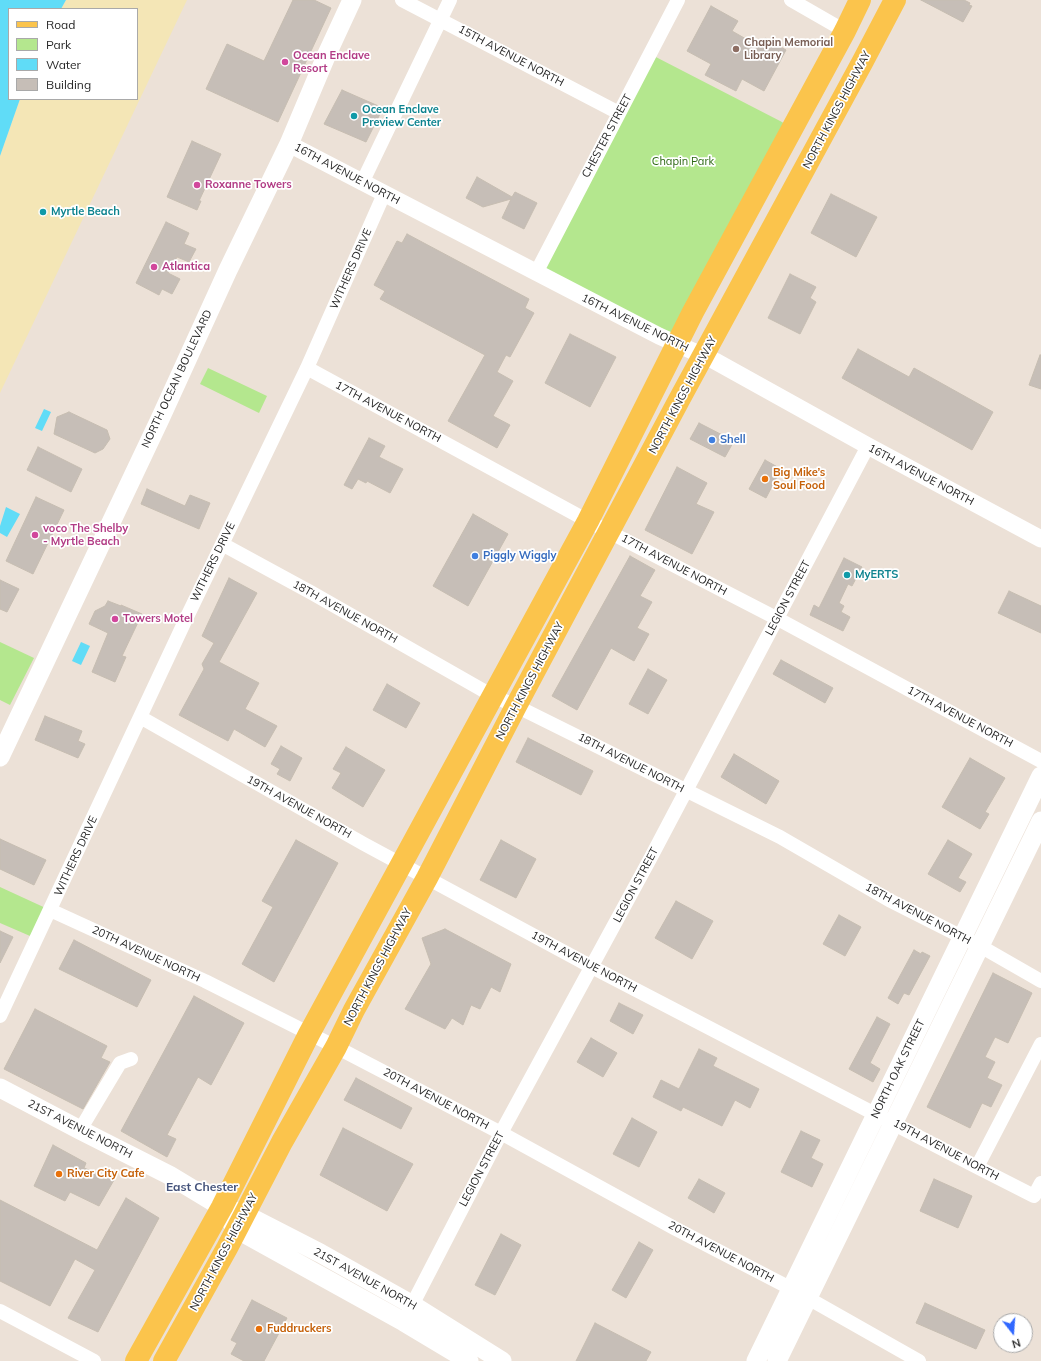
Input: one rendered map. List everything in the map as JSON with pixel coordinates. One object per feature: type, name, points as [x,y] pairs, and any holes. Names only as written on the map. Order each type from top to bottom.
[{"type":"main road","name":"NORTH OCEAN BOULEVARD","points":[[0,757],[160,419],[228,270],[290,144],[327,54],[352,0]]},
{"type":"main road","name":"NORTH KINGS HIGHWAY","points":[[136,1361],[222,1207],[309,1034],[588,521],[676,344],[738,226],[845,31],[860,0]]},
{"type":"main road","name":"NORTH KINGS HIGHWAY","points":[[164,1361],[427,878],[516,706],[863,61],[894,0]]},
{"type":"main road","name":"NORTH OAK STREET","points":[[756,1361],[790,1288],[963,938],[1041,776]]},
{"type":"main road","name":"NORTH OAK STREET","points":[[777,1361],[1041,821]]},
{"type":"main road","name":"21ST AVENUE NORTH","points":[[0,1088],[169,1175],[222,1207],[240,1222],[469,1361]]},
{"type":"main road","name":"21ST AVENUE NORTH","points":[[240,1222],[315,1251],[412,1304],[502,1361]]},
{"type":"street","name":"15TH AVENUE NORTH","points":[[402,0],[619,113]]},
{"type":"street","points":[[362,183],[450,0]]},
{"type":"street","name":"CHESTER STREET","points":[[536,273],[678,0]]},
{"type":"street","points":[[791,0],[845,31]]},
{"type":"street","name":"16TH AVENUE NORTH","points":[[290,144],[536,273],[676,344],[715,361],[868,446],[1041,539]]},
{"type":"street","name":"WITHERS DRIVE","points":[[0,1016],[140,717],[307,368],[384,194]]},
{"type":"street","name":"17TH AVENUE NORTH","points":[[307,368],[588,521],[778,619],[1041,761]]},
{"type":"street","name":"LEGION STREET","points":[[404,1322],[500,1133],[592,967],[778,619],[868,446]]},
{"type":"street","name":"18TH AVENUE NORTH","points":[[222,544],[312,593],[493,696],[780,837],[889,900],[980,946],[1041,981]]},
{"type":"street","name":"19TH AVENUE NORTH","points":[[140,717],[401,864],[592,967],[977,1167],[1034,1196],[1041,1183]]},
{"type":"street","name":"20TH AVENUE NORTH","points":[[50,910],[205,981],[336,1047],[500,1133],[676,1229],[790,1288],[919,1361]]},
{"type":"street","points":[[977,1167],[1041,1044]]},
{"type":"street","points":[[80,1130],[120,1063],[131,1059]]},
{"type":"street","points":[[0,1311],[94,1361]]},
{"type":"green space","name":"Chapin Park","points":[[650,54],[782,122],[791,129],[676,344],[536,273]]},
{"type":"green space","points":[[208,368],[267,396],[259,413],[200,384]]},
{"type":"green space","points":[[0,642],[34,658],[10,705],[0,700]]},
{"type":"green space","points":[[0,887],[50,910],[37,939],[0,923]]},
{"type":"sand","name":"Myrtle Beach","points":[[66,0],[187,0],[0,393],[0,156],[20,100],[138,100],[138,8],[62,8]]},
{"type":"water","points":[[0,0],[66,0],[62,8],[8,8],[8,100],[20,100],[0,156]]},
{"type":"water","points":[[44,409],[51,412],[42,431],[35,428]]},
{"type":"water","points":[[6,507],[20,514],[7,537],[0,533],[0,526]]},
{"type":"water","points":[[81,642],[90,646],[81,665],[72,661]]},
{"type":"building","name":"Ocean Enclave Resort","points":[[293,0],[314,0],[331,8],[278,122],[206,89],[227,44],[264,61]]},
{"type":"building","points":[[921,0],[964,0],[972,6],[963,22]]},
{"type":"building","name":"Chapin Memorial Library","points":[[711,6],[738,21],[732,31],[760,47],[765,38],[786,50],[764,91],[742,79],[736,91],[705,75],[711,64],[687,51]]},
{"type":"building","name":"Ocean Enclave Preview Center","points":[[342,90],[383,108],[366,142],[324,124]]},
{"type":"building","points":[[192,141],[221,154],[199,201],[201,201],[197,210],[167,197]]},
{"type":"building","points":[[477,177],[512,197],[515,192],[537,203],[524,229],[502,218],[511,199],[483,207],[466,198]]},
{"type":"building","points":[[831,194],[877,217],[856,257],[811,233]]},
{"type":"building","points":[[166,222],[189,233],[184,244],[196,249],[189,262],[177,257],[168,273],[180,279],[172,294],[162,289],[159,295],[136,283]]},
{"type":"building","points":[[407,234],[529,299],[525,308],[534,313],[510,357],[506,355],[497,372],[513,381],[493,416],[510,425],[497,448],[448,421],[485,355],[380,299],[385,291],[374,285],[397,241],[402,243]]},
{"type":"building","points":[[790,274],[816,287],[810,298],[816,302],[800,334],[768,318]]},
{"type":"building","points":[[570,334],[616,357],[590,407],[545,383]]},
{"type":"building","points":[[858,349],[909,377],[914,368],[993,412],[972,450],[842,378]]},
{"type":"building","points":[[1041,355],[1041,389],[1029,385]]},
{"type":"building","points":[[69,412],[107,430],[110,439],[103,449],[95,453],[54,434],[57,417]]},
{"type":"building","name":"Shell","points":[[699,423],[734,441],[725,457],[690,439]]},
{"type":"building","points":[[369,438],[385,446],[379,457],[403,469],[390,493],[367,481],[366,483],[358,479],[352,489],[344,485]]},
{"type":"building","points":[[38,447],[82,469],[71,492],[27,470]]},
{"type":"building","name":"Big Mike’s Soul Food","points":[[765,460],[781,469],[766,498],[749,489]]},
{"type":"building","points":[[677,467],[707,483],[696,504],[714,512],[692,554],[645,530]]},
{"type":"building","points":[[147,489],[185,506],[190,495],[210,503],[199,529],[141,504]]},
{"type":"building","name":"voco The Shelby - Myrtle Beach","points":[[36,497],[64,510],[33,574],[6,561]]},
{"type":"building","points":[[473,514],[508,534],[468,606],[433,586]]},
{"type":"building","points":[[630,556],[655,570],[640,596],[652,602],[637,628],[649,634],[634,661],[611,648],[577,710],[552,696]]},
{"type":"building","points":[[844,558],[862,567],[852,586],[848,584],[839,603],[844,606],[841,612],[850,617],[843,631],[810,615],[814,605],[819,608]]},
{"type":"building","points":[[229,578],[257,593],[219,662],[259,683],[245,709],[277,726],[265,747],[234,729],[228,741],[179,715],[204,669],[202,664],[214,643],[202,636]]},
{"type":"building","points":[[0,580],[19,589],[7,612],[0,609]]},
{"type":"building","points":[[1009,591],[1041,606],[1041,633],[998,613]]},
{"type":"building","points":[[108,601],[142,614],[122,656],[126,657],[115,682],[92,672],[108,633],[89,624],[95,611],[105,606]]},
{"type":"building","points":[[781,660],[833,688],[825,703],[773,674]]},
{"type":"building","points":[[648,669],[667,680],[648,714],[629,704]]},
{"type":"building","points":[[387,684],[420,703],[406,728],[373,710]]},
{"type":"building","points":[[45,716],[82,731],[78,741],[85,744],[78,758],[35,740]]},
{"type":"building","points":[[528,738],[593,771],[581,795],[516,762]]},
{"type":"building","points":[[281,746],[302,758],[290,781],[277,774],[280,769],[271,764]]},
{"type":"building","points":[[346,747],[385,770],[363,807],[332,788],[341,773],[333,769]]},
{"type":"building","points":[[734,754],[779,781],[766,804],[721,777]]},
{"type":"building","points":[[970,758],[1005,778],[985,812],[989,814],[980,829],[942,807]]},
{"type":"building","points":[[0,839],[46,860],[34,885],[0,869]]},
{"type":"building","points":[[296,840],[338,863],[274,982],[242,964],[273,907],[262,901]]},
{"type":"building","points":[[501,840],[536,859],[516,898],[480,880]]},
{"type":"building","points":[[948,840],[972,854],[958,878],[966,882],[960,892],[928,874]]},
{"type":"building","points":[[676,901],[713,921],[692,959],[655,938]]},
{"type":"building","points":[[839,915],[861,927],[845,956],[823,944]]},
{"type":"building","points":[[445,929],[511,964],[500,992],[491,987],[480,1009],[471,1005],[463,1025],[452,1018],[445,1029],[405,1009],[431,964],[422,938]]},
{"type":"building","points":[[0,931],[13,937],[0,963]]},
{"type":"building","points":[[74,940],[151,980],[137,1007],[59,969]]},
{"type":"building","points":[[914,950],[921,954],[922,952],[930,956],[909,995],[904,993],[898,1004],[888,998]]},
{"type":"building","points":[[993,973],[1032,993],[1008,1043],[995,1037],[985,1057],[995,1062],[987,1078],[1002,1085],[991,1107],[982,1103],[970,1128],[927,1107]]},
{"type":"building","points":[[194,996],[244,1023],[211,1085],[198,1077],[167,1135],[176,1139],[167,1157],[121,1131]]},
{"type":"building","points":[[619,1003],[643,1015],[633,1034],[610,1021]]},
{"type":"building","points":[[35,1009],[107,1046],[101,1058],[110,1062],[83,1109],[4,1069]]},
{"type":"building","points":[[877,1017],[890,1024],[870,1063],[880,1069],[873,1082],[849,1069]]},
{"type":"building","points":[[591,1038],[617,1053],[603,1077],[577,1062]]},
{"type":"building","points":[[699,1049],[717,1058],[713,1066],[759,1089],[750,1108],[735,1100],[722,1126],[683,1107],[681,1111],[653,1097],[661,1080],[679,1089]]},
{"type":"building","points":[[356,1078],[412,1108],[401,1129],[344,1100]]},
{"type":"building","points":[[632,1118],[657,1132],[639,1167],[613,1154]]},
{"type":"building","points":[[343,1128],[413,1164],[387,1211],[320,1175]]},
{"type":"building","points":[[801,1131],[820,1140],[811,1158],[823,1164],[812,1187],[781,1172]]},
{"type":"building","name":"River City Cafe","points":[[53,1145],[86,1163],[84,1168],[114,1180],[99,1206],[70,1192],[65,1201],[34,1186]]},
{"type":"building","points":[[699,1179],[725,1193],[714,1213],[688,1198]]},
{"type":"building","points":[[934,1179],[972,1196],[958,1228],[920,1211]]},
{"type":"building","points":[[126,1198],[159,1218],[98,1332],[68,1318],[95,1270],[75,1259],[50,1306],[0,1281],[0,1200],[97,1250]]},
{"type":"building","points":[[501,1234],[521,1245],[495,1295],[475,1285]]},
{"type":"building","points":[[639,1242],[653,1250],[626,1298],[612,1290]]},
{"type":"building","name":"Fuddruckers","points":[[252,1300],[287,1318],[264,1361],[244,1361],[231,1354],[237,1343],[231,1340]]},
{"type":"building","points":[[925,1303],[985,1330],[976,1349],[916,1323]]},
{"type":"building","points":[[595,1323],[651,1352],[646,1361],[576,1361]]},
{"type":"place","name":"Chapin Memorial Library","points":[[736,49]]},
{"type":"place","name":"Ocean Enclave Resort","points":[[285,62]]},
{"type":"place","name":"Ocean Enclave Preview Center","points":[[354,116]]},
{"type":"place","name":"Roxanne Towers","points":[[197,185]]},
{"type":"place","name":"Myrtle Beach","points":[[43,212]]},
{"type":"place","name":"Atlantica","points":[[154,267]]},
{"type":"place","name":"Shell","points":[[712,440]]},
{"type":"place","name":"Big Mike’s Soul Food","points":[[765,479]]},
{"type":"place","name":"voco The Shelby - Myrtle Beach","points":[[35,535]]},
{"type":"place","name":"Piggly Wiggly","points":[[475,556]]},
{"type":"place","name":"MyERTS","points":[[847,575]]},
{"type":"place","name":"Towers Motel","points":[[115,619]]},
{"type":"place","name":"River City Cafe","points":[[59,1174]]},
{"type":"place","name":"Fuddruckers","points":[[259,1329]]},
{"type":"district","name":"East Chester","points":[[202,1187]]}]
